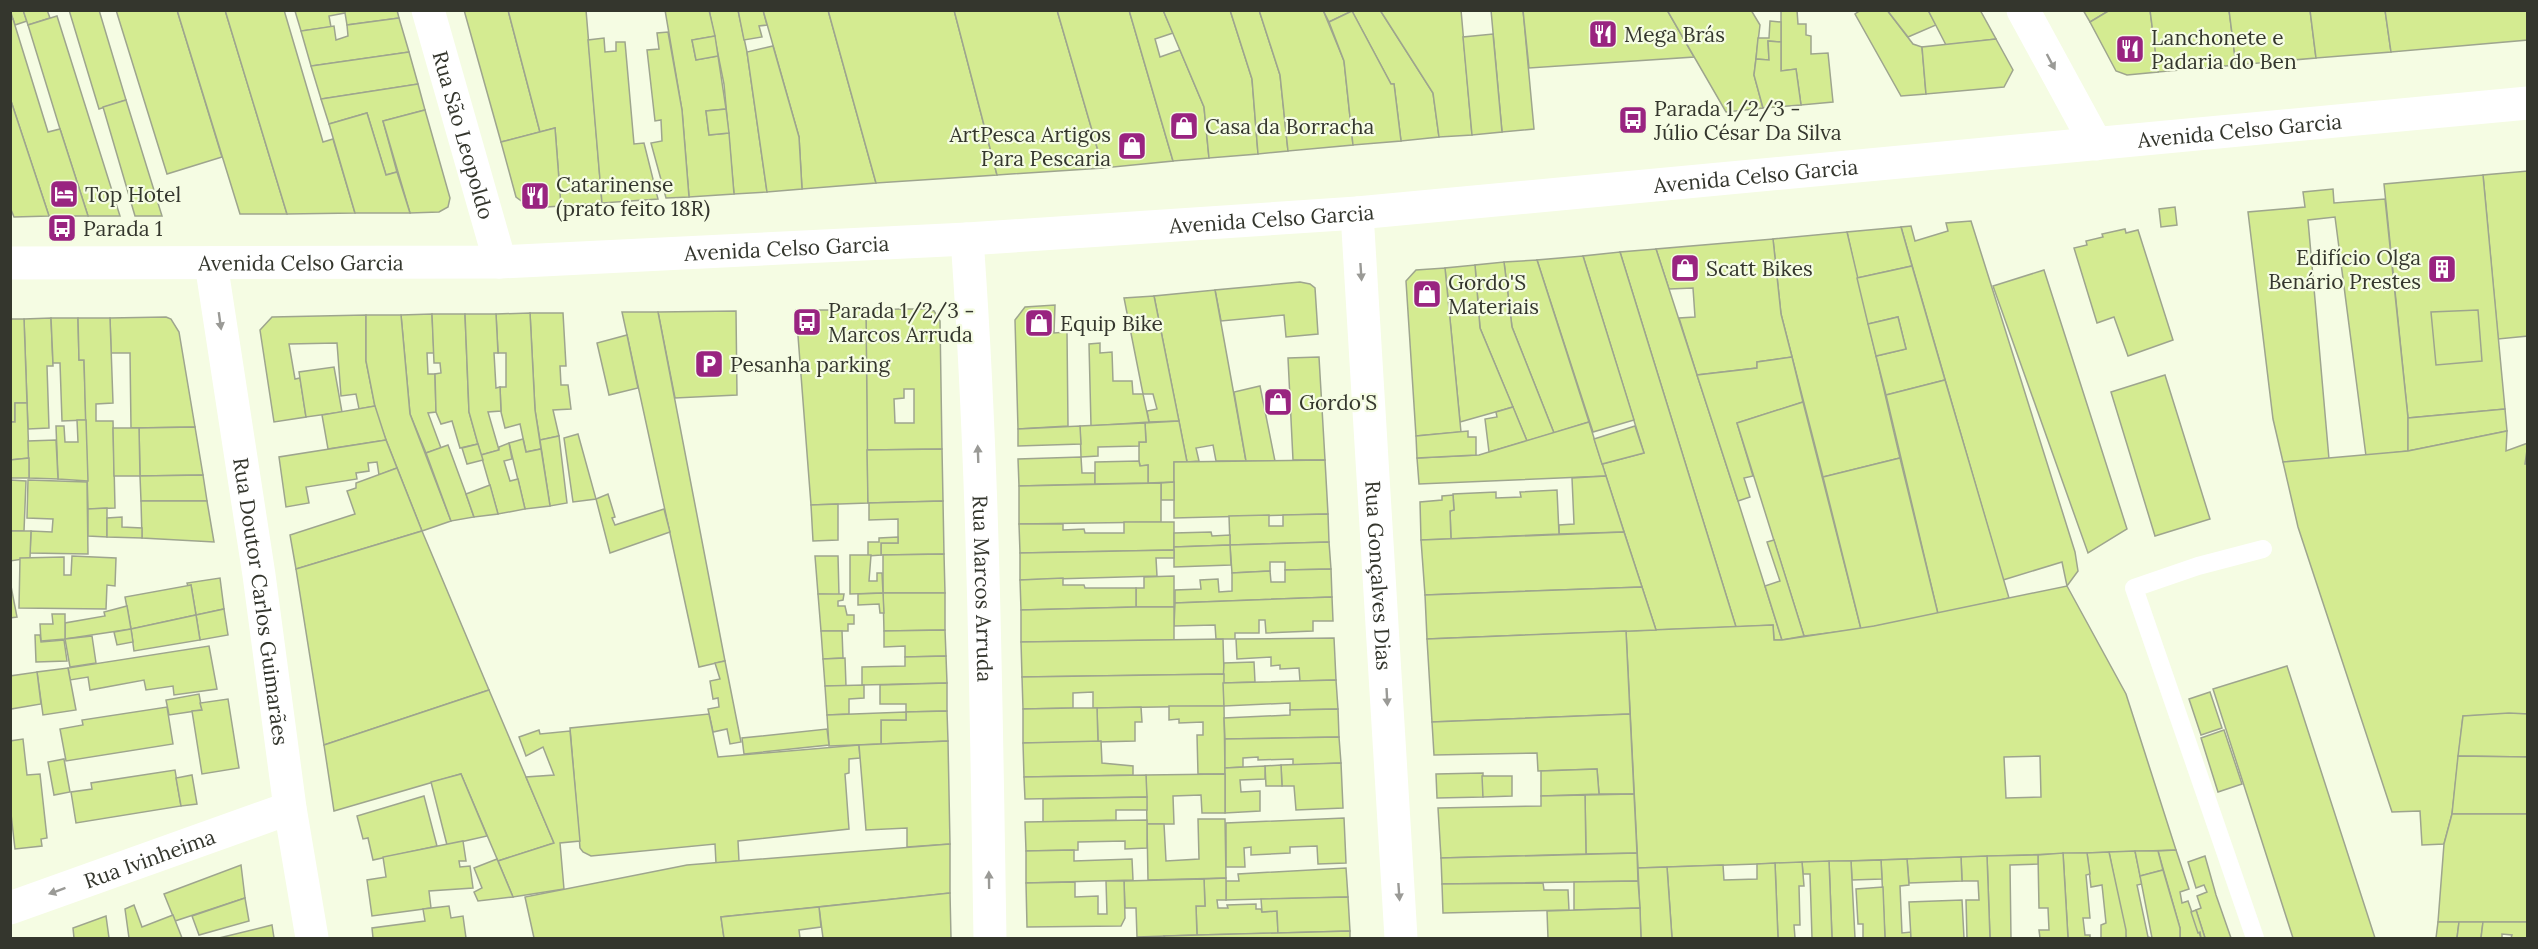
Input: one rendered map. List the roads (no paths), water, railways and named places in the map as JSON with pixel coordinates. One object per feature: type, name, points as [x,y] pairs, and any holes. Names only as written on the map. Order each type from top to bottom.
[{"type":"main road","name":"Rua São Leopoldo","points":[[428,10],[500,262]]},
{"type":"main road","points":[[2023,10],[2096,144]]},
{"type":"main road","name":"Avenida Celso Garcia","points":[[10,263],[500,262],[967,239],[1357,213],[2528,103]]},
{"type":"main road","name":"Rua Gonçalves Dias","points":[[1357,213],[1401,939]]},
{"type":"main road","name":"Rua Marcos Arruda","points":[[967,239],[973,317],[986,714],[990,939]]},
{"type":"main road","name":"Rua Doutor Carlos Guimarães","points":[[211,263],[259,575],[290,808],[312,939]]},
{"type":"main road","name":"Rua Ivinheima","points":[[10,908],[290,808]]},
{"type":"lane","points":[[2255,939],[2134,588],[2199,566],[2263,549]]},
{"type":"place","name":"Mega Brás","points":[[1603,34]]},
{"type":"place","name":"Lanchonete e Padaria do Ben","points":[[2130,49]]},
{"type":"place","name":"Parada 1/2/3 - Júlio César Da Silva","points":[[1633,120]]},
{"type":"place","name":"Casa da Borracha","points":[[1184,126]]},
{"type":"place","name":"ArtPesca Artigos Para Pescaria","points":[[1132,146]]},
{"type":"place","name":"Top Hotel","points":[[64,194]]},
{"type":"place","name":"Catarinense (prato feito 18R)","points":[[535,196]]},
{"type":"place","name":"Parada 1","points":[[62,228]]},
{"type":"place","name":"Scatt Bikes","points":[[1685,268]]},
{"type":"place","name":"Edifício Olga Benário Prestes","points":[[2442,269]]},
{"type":"place","name":"Gordo'S Materiais","points":[[1427,294]]},
{"type":"place","name":"Parada 1/2/3 - Marcos Arruda","points":[[807,322]]},
{"type":"place","name":"Equip Bike","points":[[1039,323]]},
{"type":"place","name":"Pesanha parking","points":[[709,364]]},
{"type":"place","name":"Gordo'S","points":[[1278,402]]}]
